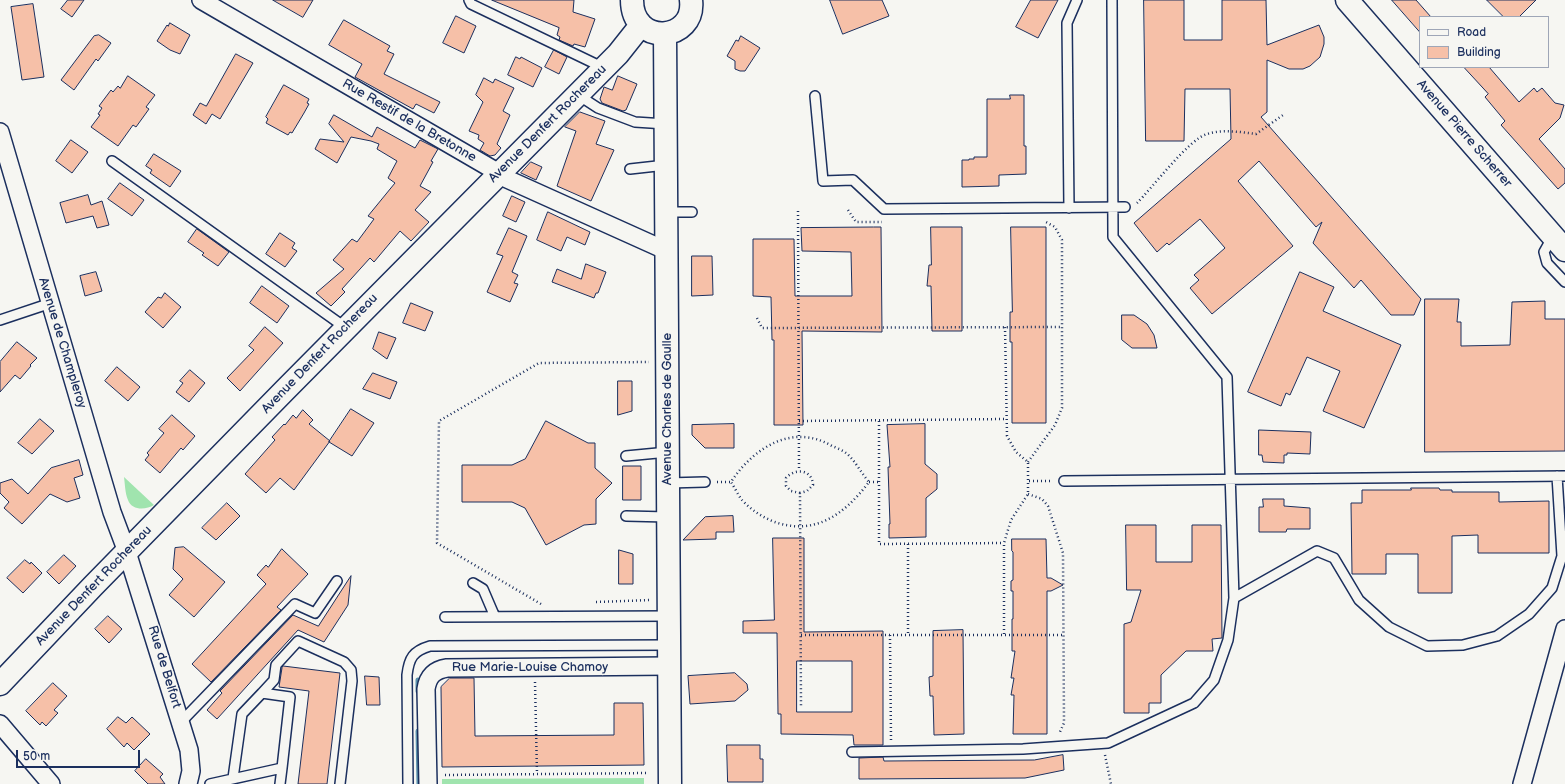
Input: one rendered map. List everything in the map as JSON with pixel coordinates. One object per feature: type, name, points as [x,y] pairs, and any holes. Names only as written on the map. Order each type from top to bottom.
[{"type":"street","name":"Rue Restif de la Bretonne","points":[[201,0],[514,183],[609,219],[667,251]]},
{"type":"street","points":[[632,0],[632,10],[635,18],[641,25],[648,31],[665,34],[675,31],[684,25],[690,16],[692,6],[691,0]]},
{"type":"street","name":"Avenue Pierre Scherrer","points":[[1348,0],[1559,243]]},
{"type":"street","name":"Avenue Denfert Rochereau","points":[[0,684],[346,328],[618,54],[641,25]]},
{"type":"street","name":"Avenue Charles de Gaulle","points":[[665,34],[670,784]]},
{"type":"street","name":"Avenue de Champleroy","points":[[1,139],[110,503],[127,552]]},
{"type":"street","name":"Rue de Belfort","points":[[127,552],[189,750],[190,771],[188,784]]},
{"type":"street","points":[[1522,784],[1565,629]]},
{"type":"street","name":"Rue Marie-Louise Chamoy","points":[[428,779],[426,689],[432,674],[439,669],[535,668],[669,663]]},
{"type":"street","points":[[0,724],[51,784]]},
{"type":"lane","points":[[469,0],[471,4],[604,68]]},
{"type":"lane","points":[[1069,208],[1067,24],[1077,0]]},
{"type":"lane","points":[[852,752],[1023,749],[1108,743],[1194,703],[1214,680],[1228,640],[1234,598],[1227,377],[1113,237],[1112,0]]},
{"type":"lane","points":[[578,94],[598,108],[635,122],[666,124]]},
{"type":"lane","points":[[815,96],[823,181],[853,180],[884,210],[1125,207]]},
{"type":"lane","points":[[112,161],[346,328]]},
{"type":"lane","points":[[630,169],[666,165]]},
{"type":"lane","points":[[667,212],[692,212]]},
{"type":"lane","points":[[1559,243],[1544,252],[1547,263],[1565,282]]},
{"type":"lane","points":[[0,320],[50,303]]},
{"type":"lane","points":[[626,456],[668,452]]},
{"type":"lane","points":[[1064,480],[1561,476],[1562,556],[1552,588],[1529,614],[1497,636],[1463,645],[1427,646],[1389,627],[1359,600],[1334,558],[1317,551],[1234,598]]},
{"type":"lane","points":[[668,483],[705,482]]},
{"type":"lane","points":[[626,516],[668,517]]},
{"type":"lane","points":[[181,722],[295,604],[315,613],[337,581]]},
{"type":"lane","points":[[473,583],[483,589],[495,617]]},
{"type":"lane","points":[[445,617],[495,617],[669,608]]},
{"type":"lane","points":[[233,778],[242,714],[274,680],[276,665],[298,641],[344,662],[351,670],[352,681],[340,784]]},
{"type":"lane","points":[[408,784],[408,664],[412,656],[420,649],[430,646],[669,663],[661,699],[661,784]]},
{"type":"lane","points":[[262,693],[290,697],[280,784]]},
{"type":"lane","points":[[210,784],[282,768]]},
{"type":"path","points":[[1125,207],[1137,203],[1190,146],[1206,134],[1225,131],[1256,134],[1283,115]]},
{"type":"path","points":[[848,210],[856,222],[886,222]]},
{"type":"path","points":[[798,211],[800,470]]},
{"type":"path","points":[[1004,634],[1004,543],[1011,520],[1028,494],[1028,462],[1056,425],[1062,408],[1062,240],[1055,227],[1046,221],[1038,221]]},
{"type":"path","points":[[757,318],[762,328],[1061,327]]},
{"type":"path","points":[[1005,327],[1007,436],[1016,452],[1028,462]]},
{"type":"path","points":[[548,603],[540,604],[438,543],[439,421],[539,363],[667,362]]},
{"type":"path","points":[[799,422],[1006,419]]},
{"type":"path","points":[[879,421],[879,544],[1004,543]]},
{"type":"path","points":[[731,482],[740,468],[754,454],[774,442],[799,437],[821,439],[846,453],[868,482]]},
{"type":"path","points":[[800,470],[808,473],[813,479],[813,485],[807,491],[800,493],[791,491],[786,486],[786,478],[791,473],[800,470]]},
{"type":"path","points":[[1028,481],[1064,480]]},
{"type":"path","points":[[705,482],[731,482]]},
{"type":"path","points":[[731,482],[742,500],[760,516],[781,524],[800,528],[818,524],[837,515],[858,496],[868,482]]},
{"type":"path","points":[[868,482],[879,482]]},
{"type":"path","points":[[800,493],[801,708]]},
{"type":"path","points":[[1028,494],[1042,499],[1048,506],[1063,553],[1064,723],[1060,733],[1055,736]]},
{"type":"path","points":[[908,544],[908,635]]},
{"type":"path","points":[[595,602],[669,608]]},
{"type":"path","points":[[801,635],[1064,635]]},
{"type":"path","points":[[890,635],[891,740],[899,740]]},
{"type":"path","points":[[535,668],[537,774]]},
{"type":"path","points":[[1108,743],[1105,752],[1112,784]]},
{"type":"path","points":[[428,779],[537,774],[649,773]]},
{"type":"green space","points":[[124,477],[154,505],[143,509],[136,508],[130,504],[127,497]]},
{"type":"green space","points":[[644,778],[644,784],[442,784],[442,779]]},
{"type":"building","points":[[68,0],[84,0],[72,17],[61,9]]},
{"type":"building","points":[[273,0],[313,0],[303,17]]},
{"type":"building","points":[[492,0],[574,0],[573,12],[595,19],[585,47],[574,44],[573,46],[559,40],[560,37],[557,35],[559,28]]},
{"type":"building","points":[[830,0],[882,0],[889,16],[843,34]]},
{"type":"building","points":[[1031,0],[1058,0],[1038,38],[1016,27]]},
{"type":"building","points":[[1144,0],[1184,0],[1184,40],[1222,40],[1222,0],[1266,0],[1267,45],[1319,25],[1324,37],[1324,44],[1320,57],[1310,66],[1303,69],[1289,69],[1267,60],[1267,112],[1261,117],[1421,299],[1414,315],[1391,315],[1361,280],[1354,288],[1313,243],[1322,222],[1316,227],[1259,161],[1238,181],[1293,246],[1212,314],[1190,288],[1199,280],[1194,275],[1225,248],[1200,219],[1169,245],[1167,243],[1157,252],[1134,223],[1231,139],[1230,89],[1185,89],[1184,141],[1146,141]]},
{"type":"building","points":[[1392,0],[1416,0],[1430,16],[1419,16],[1419,31]]},
{"type":"building","points":[[1487,0],[1536,0],[1520,16],[1503,16]]},
{"type":"building","points":[[33,4],[44,77],[22,80],[11,7]]},
{"type":"building","points":[[456,16],[476,26],[464,53],[443,43]]},
{"type":"building","points":[[344,20],[390,46],[387,51],[394,54],[384,74],[440,102],[434,113],[416,104],[413,109],[355,77],[362,64],[329,45]]},
{"type":"building","points":[[170,23],[190,35],[180,54],[170,50],[157,41],[167,25],[168,26]]},
{"type":"building","points":[[99,35],[111,43],[98,61],[96,59],[74,90],[61,80],[94,36]]},
{"type":"building","points":[[741,36],[760,48],[745,71],[735,69],[735,61],[727,56],[736,40],[738,41]]},
{"type":"building","points":[[554,50],[567,57],[559,74],[545,67]]},
{"type":"building","points":[[236,54],[253,63],[220,119],[212,114],[206,124],[193,115],[200,103],[206,106]]},
{"type":"building","points":[[516,57],[520,59],[521,57],[542,68],[533,87],[508,75]]},
{"type":"building","points":[[1465,68],[1490,68],[1519,102],[1534,88],[1537,92],[1542,88],[1555,103],[1564,105],[1560,118],[1539,139],[1565,169],[1565,183],[1558,189],[1501,125],[1505,121],[1485,97],[1488,94]]},
{"type":"building","points":[[128,76],[155,95],[146,107],[149,109],[136,127],[133,125],[118,146],[91,127],[100,115],[98,114],[102,108],[99,106],[111,90],[113,92],[118,86],[120,88]]},
{"type":"building","points":[[618,76],[637,84],[626,110],[623,111],[602,103],[600,99],[604,87],[612,90]]},
{"type":"building","points":[[484,78],[493,83],[495,79],[514,88],[503,111],[510,115],[497,144],[501,148],[495,155],[490,156],[480,150],[484,143],[478,139],[479,135],[469,131],[483,102],[476,95]]},
{"type":"building","points":[[284,85],[309,99],[307,103],[309,104],[304,113],[292,133],[290,132],[288,135],[266,123],[268,119],[266,117]]},
{"type":"building","points":[[1010,95],[1024,95],[1024,146],[1026,146],[1026,174],[999,175],[999,186],[962,187],[962,160],[974,159],[974,157],[987,157],[987,99],[1010,99]]},
{"type":"building","points":[[580,112],[605,121],[596,144],[614,150],[591,201],[557,186],[576,131],[565,127]]},
{"type":"building","points":[[334,115],[372,137],[377,127],[415,148],[420,140],[438,149],[420,186],[431,192],[415,210],[429,222],[411,241],[400,231],[374,262],[370,258],[342,289],[345,292],[331,306],[316,293],[344,269],[333,260],[352,239],[357,242],[374,219],[368,216],[395,183],[388,178],[397,161],[377,149],[379,144],[351,137],[337,163],[315,149],[320,139],[344,142],[329,124]]},
{"type":"building","points":[[71,140],[88,152],[72,173],[56,161]]},
{"type":"building","points":[[154,154],[181,171],[170,187],[150,173],[152,170],[146,166]]},
{"type":"building","points":[[531,162],[542,167],[536,180],[521,173]]},
{"type":"building","points":[[120,183],[144,200],[132,216],[108,199]]},
{"type":"building","points":[[88,195],[91,205],[102,201],[109,225],[97,228],[93,216],[66,223],[60,203]]},
{"type":"building","points":[[512,196],[525,202],[516,222],[503,216]]},
{"type":"building","points":[[548,212],[590,232],[585,245],[567,237],[561,251],[537,240]]},
{"type":"building","points":[[881,227],[882,332],[802,331],[803,425],[774,425],[774,340],[772,340],[771,297],[753,296],[753,239],[794,239],[795,296],[852,296],[851,252],[802,251],[801,228]]},
{"type":"building","points":[[931,227],[962,227],[962,331],[932,331],[931,286],[927,286],[929,265],[931,265]]},
{"type":"building","points":[[1011,227],[1046,227],[1046,423],[1012,423],[1012,342],[1010,342],[1010,312],[1012,312]]},
{"type":"building","points":[[509,228],[527,236],[512,272],[518,275],[514,283],[518,284],[510,302],[487,292],[503,256],[497,254]]},
{"type":"building","points":[[197,229],[229,252],[218,266],[202,255],[204,253],[188,242]]},
{"type":"building","points":[[280,233],[295,243],[292,248],[297,251],[285,267],[266,254]]},
{"type":"building","points":[[692,256],[712,256],[713,295],[692,296]]},
{"type":"building","points":[[586,264],[606,272],[598,293],[596,293],[594,298],[552,282],[557,269],[581,279]]},
{"type":"building","points":[[96,272],[102,291],[85,296],[80,276]]},
{"type":"building","points":[[1300,272],[1334,287],[1323,311],[1401,345],[1364,428],[1323,411],[1340,371],[1307,357],[1290,395],[1286,393],[1281,406],[1248,392]]},
{"type":"building","points":[[262,286],[289,306],[277,323],[250,303]]},
{"type":"building","points":[[165,293],[181,307],[163,328],[145,312],[158,297],[161,298]]},
{"type":"building","points":[[1425,299],[1459,299],[1457,322],[1461,322],[1461,346],[1510,345],[1512,302],[1545,301],[1545,319],[1565,319],[1565,451],[1425,452]]},
{"type":"building","points":[[411,303],[433,312],[425,331],[403,323]]},
{"type":"building","points":[[1122,315],[1134,315],[1147,324],[1154,335],[1157,348],[1132,348],[1122,340]]},
{"type":"building","points":[[265,327],[283,343],[240,391],[227,378],[254,350],[249,346]]},
{"type":"building","points":[[379,332],[396,338],[387,359],[373,349]]},
{"type":"building","points":[[17,342],[37,358],[20,379],[15,375],[0,392],[0,362]]},
{"type":"building","points":[[117,367],[140,387],[128,401],[105,381]]},
{"type":"building","points":[[190,370],[205,383],[189,402],[176,392],[183,383],[180,381]]},
{"type":"building","points":[[373,373],[397,382],[390,399],[363,389]]},
{"type":"building","points":[[618,381],[632,381],[632,411],[618,415]]},
{"type":"building","points":[[351,409],[374,423],[352,456],[329,442]]},
{"type":"building","points":[[303,410],[313,420],[309,424],[330,441],[294,490],[280,478],[266,493],[245,474],[275,440],[272,437],[293,415],[296,418]]},
{"type":"building","points":[[172,415],[195,436],[183,450],[181,448],[160,473],[145,460],[149,455],[147,453],[164,433],[159,429]]},
{"type":"building","points":[[40,419],[54,431],[32,454],[18,443]]},
{"type":"building","points":[[546,421],[588,443],[595,443],[595,468],[612,483],[596,499],[596,524],[584,525],[546,545],[525,508],[512,502],[462,502],[462,465],[512,465],[525,459]]},
{"type":"building","points":[[734,424],[734,448],[705,448],[692,435],[692,425]]},
{"type":"building","points":[[925,424],[925,464],[937,474],[937,489],[926,498],[926,537],[889,538],[888,467],[890,467],[887,425]]},
{"type":"building","points":[[1259,430],[1311,432],[1310,454],[1287,453],[1287,455],[1284,455],[1284,463],[1263,462],[1262,455],[1259,455]]},
{"type":"building","points":[[79,460],[83,475],[74,478],[80,498],[67,502],[50,494],[22,524],[4,508],[9,502],[0,493],[0,483],[12,479],[28,494],[51,468]]},
{"type":"building","points":[[623,466],[641,466],[641,500],[623,500]]},
{"type":"building","points":[[1411,488],[1439,488],[1440,490],[1452,490],[1452,492],[1499,492],[1499,502],[1549,501],[1549,553],[1478,553],[1478,535],[1452,536],[1452,593],[1418,593],[1418,554],[1386,554],[1386,574],[1352,574],[1351,503],[1362,503],[1362,490],[1411,490]]},
{"type":"building","points":[[1263,499],[1284,499],[1284,506],[1310,508],[1310,529],[1287,529],[1286,532],[1259,532],[1259,507],[1263,507]]},
{"type":"building","points":[[227,503],[240,516],[216,540],[202,528]]},
{"type":"building","points":[[733,516],[734,532],[716,532],[716,539],[683,540],[705,517]]},
{"type":"building","points":[[1126,525],[1156,525],[1156,562],[1192,562],[1192,525],[1221,525],[1222,638],[1212,639],[1213,651],[1186,651],[1161,675],[1161,703],[1149,703],[1149,713],[1124,713],[1124,624],[1131,622],[1141,590],[1127,590]]},
{"type":"building","points":[[773,538],[804,538],[804,632],[883,631],[883,745],[854,745],[853,735],[781,734],[781,714],[778,714],[777,633],[743,633],[743,621],[774,620]],"holes":[[[797,661],[852,661],[852,712],[797,712]]]},
{"type":"building","points":[[1012,539],[1046,539],[1047,578],[1051,578],[1063,585],[1051,591],[1047,591],[1047,734],[1013,734],[1014,695],[1011,695],[1014,678],[1011,678],[1015,651],[1012,651]]},
{"type":"building","points":[[184,547],[225,582],[194,617],[169,595],[183,579],[173,569],[175,548]]},
{"type":"building","points":[[282,549],[308,574],[277,607],[281,610],[211,682],[192,664],[266,584],[257,575],[266,565],[268,567]]},
{"type":"building","points":[[619,550],[633,554],[633,584],[619,584]]},
{"type":"building","points":[[64,555],[76,566],[59,584],[47,572]]},
{"type":"building","points":[[25,560],[30,564],[31,562],[42,573],[23,593],[7,578]]},
{"type":"building","points":[[351,576],[348,605],[324,642],[298,630],[217,719],[207,710],[222,693],[220,691],[293,615],[318,626]]},
{"type":"building","points":[[108,616],[122,629],[109,643],[95,629]]},
{"type":"building","points":[[963,630],[964,734],[934,735],[933,696],[930,696],[929,677],[933,676],[933,631]]},
{"type":"building","points":[[283,666],[340,673],[327,784],[298,784],[309,691],[279,687]]},
{"type":"building","points":[[735,673],[747,684],[748,690],[735,701],[690,704],[688,676]]},
{"type":"building","points":[[365,676],[379,677],[380,705],[367,705]]},
{"type":"building","points":[[450,678],[474,678],[475,736],[614,735],[614,703],[643,703],[644,765],[442,767],[441,687]]},
{"type":"building","points":[[53,683],[67,696],[54,710],[58,713],[46,726],[42,722],[40,725],[26,711]]},
{"type":"building","points":[[118,717],[126,723],[132,717],[150,734],[134,750],[127,743],[124,747],[107,729]]},
{"type":"building","points":[[727,745],[760,745],[760,759],[763,759],[763,782],[728,782]]},
{"type":"building","points":[[1063,755],[1064,770],[1025,778],[859,779],[859,758],[883,757],[884,761],[1034,760]]},
{"type":"building","points":[[146,759],[163,774],[160,777],[165,784],[148,784],[135,771]]},
{"type":"waterway","points":[[418,680],[418,691]]},
{"type":"waterway","points":[[418,731],[419,784]]}]
